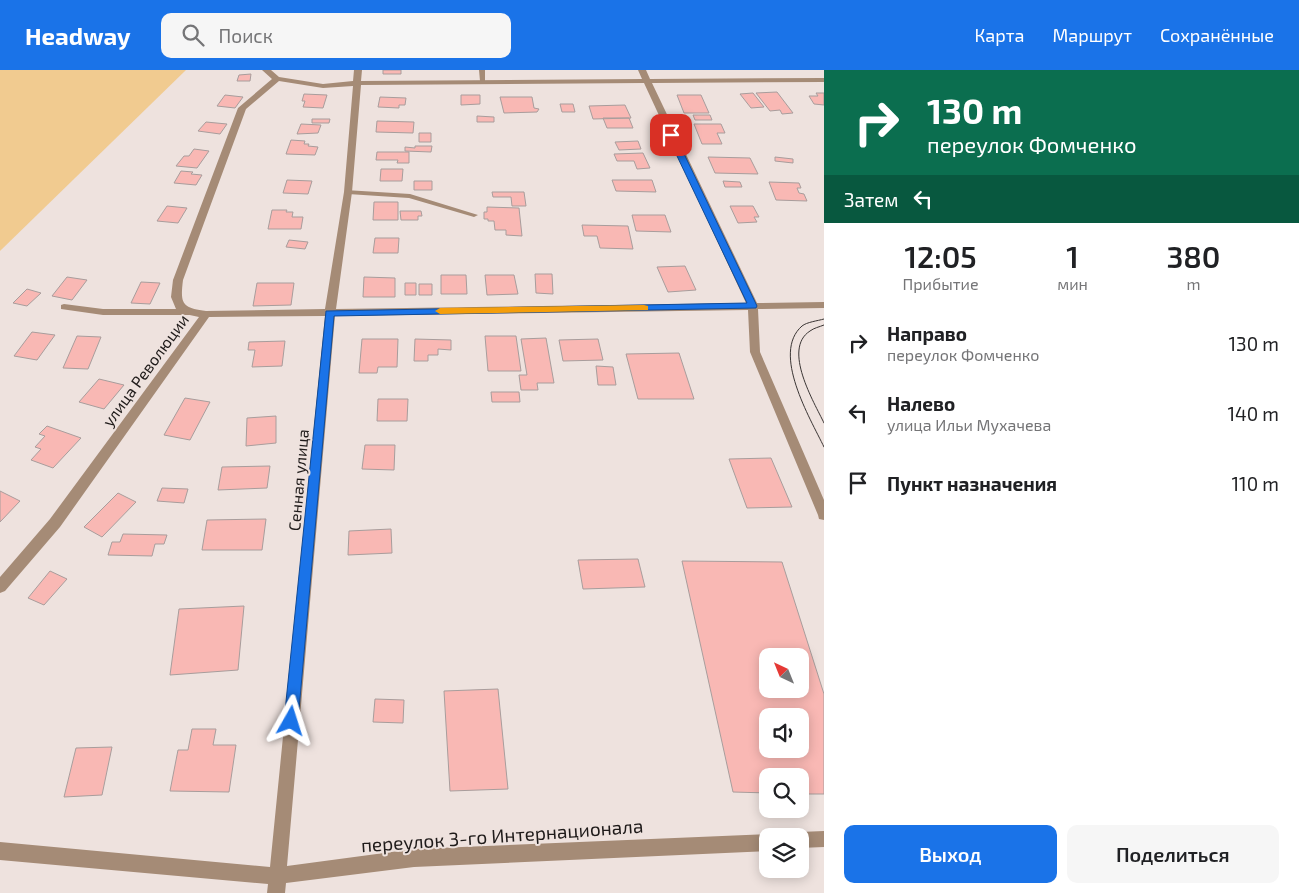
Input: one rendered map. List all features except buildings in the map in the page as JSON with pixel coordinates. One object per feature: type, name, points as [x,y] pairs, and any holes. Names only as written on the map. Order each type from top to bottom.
[{"type":"street","points":[[266,70],[277,79],[323,86],[358,83],[483,81],[824,80]]},
{"type":"street","name":"Сенная улица","points":[[276,884],[330,313],[348,192],[358,70]]},
{"type":"street","points":[[642,70],[753,306],[755,352],[824,516]]},
{"type":"street","name":"улица Революции","points":[[0,587],[56,523],[206,314],[189,312],[178,305],[176,295],[178,280],[242,108],[277,79]]},
{"type":"street","points":[[206,314],[824,305]]},
{"type":"street","points":[[809,840],[824,839]]},
{"type":"street","name":"переулок 3-го Интернационала","points":[[0,851],[276,884],[414,858],[759,842]]},
{"type":"lane","points":[[482,70],[483,81]]},
{"type":"lane","points":[[348,192],[410,196],[474,215]]},
{"type":"lane","points":[[64,308],[103,312],[189,312]]},
{"type":"shaded area","points":[[0,70],[186,70],[0,251]]},
{"type":"tram line","points":[[824,319],[802,326],[793,338],[790,352],[796,386],[824,447]]},
{"type":"tram line","points":[[824,325],[810,331],[802,339],[799,350],[799,362],[803,376],[824,423]]},
{"type":"slow traffic","points":[[440,311],[644,308]]},
{"type":"route","points":[[291,721],[330,313],[753,306],[671,135]]}]
